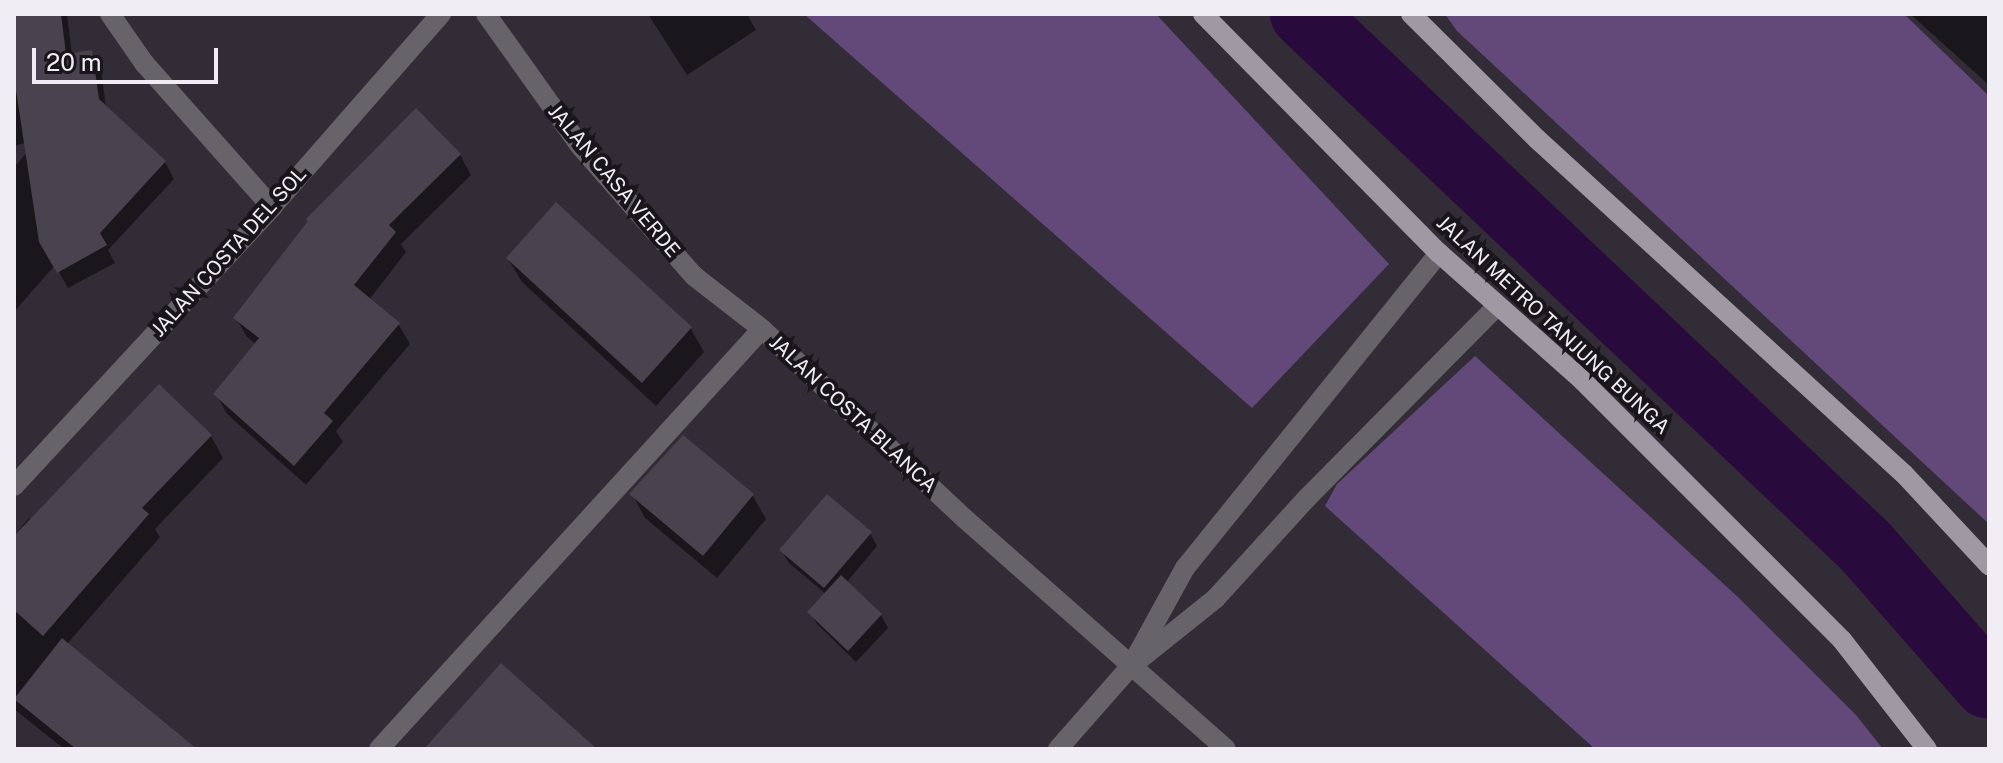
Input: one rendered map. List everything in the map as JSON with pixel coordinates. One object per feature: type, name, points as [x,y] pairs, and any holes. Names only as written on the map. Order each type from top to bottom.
[{"type":"main road","name":"JALAN METRO TANJUNG BUNGA","points":[[1203,14],[1439,253],[1583,381],[1842,640],[1927,749]]},
{"type":"main road","points":[[1411,14],[1537,139],[1904,474],[1989,565]]},
{"type":"street","points":[[110,14],[144,63],[272,207]]},
{"type":"street","name":"JALAN COSTA DEL SOL","points":[[14,486],[272,207],[441,14]]},
{"type":"street","name":"JALAN CASA VERDE","points":[[486,14],[581,147],[684,264],[762,329]]},
{"type":"street","points":[[1130,667],[1185,568],[1439,253]]},
{"type":"street","points":[[1058,749],[1130,667],[1215,599],[1306,499],[1497,306]]},
{"type":"street","name":"JALAN COSTA BLANCA","points":[[379,749],[762,329],[1130,667],[1226,749]]},
{"type":"shaded area","points":[[804,14],[1156,14],[1389,264],[1252,408]]},
{"type":"shaded area","points":[[1445,14],[1904,14],[1989,96],[1989,524],[1457,31]]},
{"type":"shaded area","points":[[1475,356],[1739,598],[1856,715],[1883,749],[1595,749],[1325,506],[1337,484]]},
{"type":"building","points":[[14,14],[61,14],[66,54],[92,50],[99,99],[166,161],[100,233],[107,245],[57,273],[39,242],[14,77]]},
{"type":"building","points":[[416,108],[461,154],[389,225],[396,232],[354,285],[400,323],[324,413],[333,421],[294,466],[213,394],[259,338],[233,318],[308,221],[306,219]]},
{"type":"building","points":[[556,202],[692,327],[642,383],[506,258]]},
{"type":"building","points":[[159,384],[212,435],[142,508],[149,514],[43,636],[14,610],[14,536]]},
{"type":"building","points":[[683,435],[754,494],[703,556],[629,494]]},
{"type":"building","points":[[827,494],[872,532],[824,588],[779,550]]},
{"type":"building","points":[[841,575],[882,614],[848,651],[807,612]]},
{"type":"building","points":[[62,638],[197,749],[76,749],[14,699]]},
{"type":"building","points":[[501,663],[597,749],[424,749]]},
{"type":"waterway","points":[[1303,14],[1866,547],[1987,685]]}]
